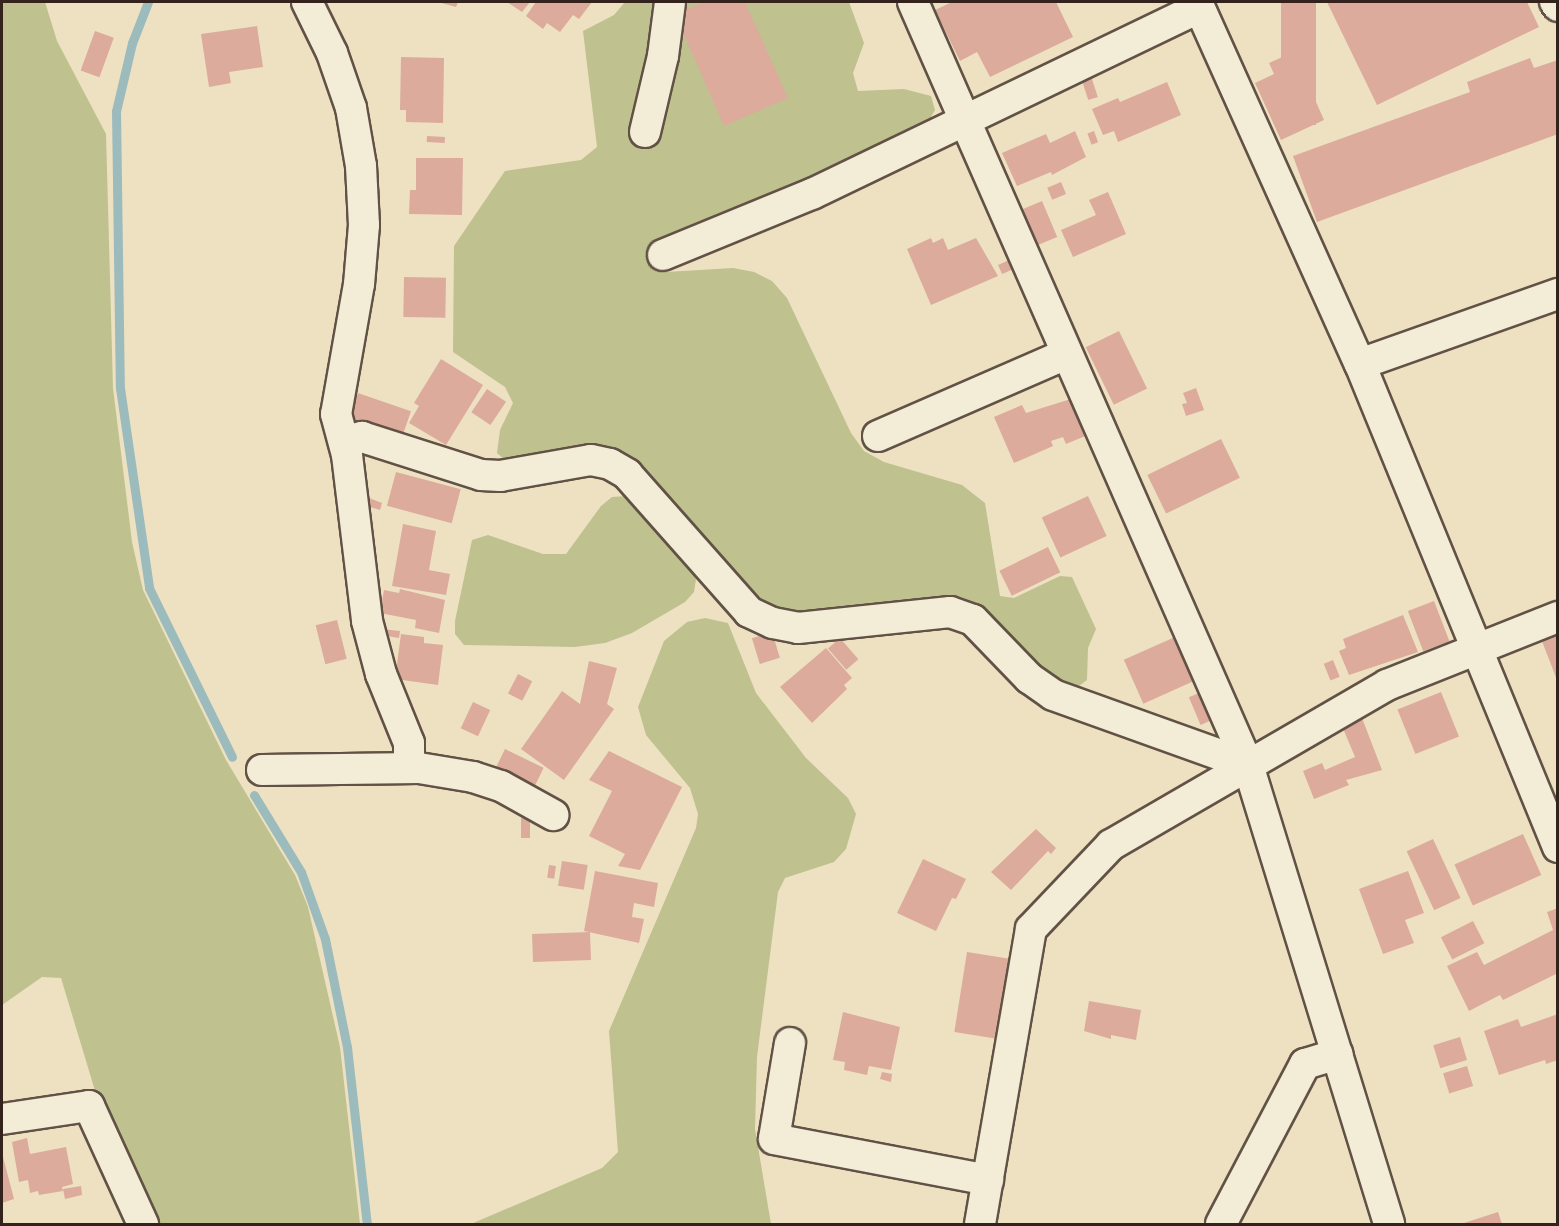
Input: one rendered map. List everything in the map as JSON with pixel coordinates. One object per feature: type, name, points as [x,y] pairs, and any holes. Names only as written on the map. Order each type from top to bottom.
[{"type":"street","points":[[307,2],[333,53],[351,108],[361,166],[364,225],[359,284],[336,414],[344,442],[367,621],[381,674],[409,743],[409,768]]},
{"type":"street","points":[[645,132],[663,56],[670,2]]},
{"type":"street","points":[[914,2],[1248,765],[1389,1224]]},
{"type":"street","points":[[1555,2],[1557,6]]},
{"type":"street","points":[[663,255],[812,194],[1198,5],[1360,364],[1557,847]]},
{"type":"street","points":[[1360,364],[1557,294]]},
{"type":"street","points":[[878,436],[1067,354]]},
{"type":"street","points":[[344,442],[362,437],[481,476],[500,477],[591,460],[610,464],[627,474],[749,612],[773,623],[798,628],[950,612],[973,620],[1029,678],[1053,695],[1248,765]]},
{"type":"street","points":[[980,1224],[1032,929],[1111,845],[1387,685],[1557,617]]},
{"type":"street","points":[[262,771],[409,768],[492,783],[553,815]]},
{"type":"street","points":[[790,1043],[774,1139],[988,1180]]},
{"type":"street","points":[[1221,1224],[1305,1064],[1337,1054]]},
{"type":"street","points":[[2,1119],[89,1106],[143,1224]]},
{"type":"green space","points":[[2,2],[45,2],[57,41],[106,134],[113,388],[132,542],[143,590],[226,760],[295,875],[308,907],[340,1047],[360,1224],[155,1224],[96,1094],[61,978],[42,977],[2,1005]]},
{"type":"green space","points":[[625,2],[849,2],[864,43],[853,73],[858,91],[904,89],[931,96],[935,110],[928,122],[652,261],[657,269],[666,272],[733,268],[754,272],[772,281],[787,298],[851,433],[864,451],[884,462],[962,485],[985,503],[1000,596],[1014,598],[1060,576],[1072,577],[1096,629],[1088,648],[1087,680],[1079,686],[1070,687],[1037,669],[1000,628],[798,616],[755,602],[649,480],[506,461],[497,453],[500,430],[513,403],[505,387],[453,352],[454,246],[505,171],[581,160],[597,147],[583,31],[614,15]]},
{"type":"green space","points":[[626,496],[638,503],[691,566],[696,579],[694,592],[685,602],[632,633],[605,643],[575,647],[464,645],[455,634],[455,621],[472,540],[488,535],[543,554],[566,554],[601,506],[612,497]]},
{"type":"green space","points":[[705,618],[728,623],[756,693],[806,758],[848,798],[856,814],[846,849],[834,862],[785,878],[778,892],[757,1057],[755,1129],[771,1224],[471,1224],[602,1168],[618,1152],[609,1031],[696,828],[698,814],[690,788],[646,735],[638,707],[664,641],[687,622]]},
{"type":"building","points":[[438,2],[458,2],[456,7]]},
{"type":"building","points":[[507,2],[530,2],[522,12]]},
{"type":"building","points":[[536,2],[592,2],[579,19],[573,15],[560,32],[547,23],[543,29],[526,16]]},
{"type":"building","points":[[705,2],[745,2],[788,98],[724,126],[675,14]]},
{"type":"building","points":[[952,2],[1056,2],[1073,37],[990,77],[977,52],[960,61],[935,10]]},
{"type":"building","points":[[1281,2],[1316,2],[1316,125],[1281,125]]},
{"type":"building","points":[[1327,2],[1527,2],[1539,27],[1377,105]]},
{"type":"building","points":[[257,26],[263,67],[229,72],[231,83],[209,87],[201,34]]},
{"type":"building","points":[[95,31],[114,38],[99,77],[81,70]]},
{"type":"building","points":[[1294,52],[1324,120],[1281,140],[1255,83],[1274,74],[1269,63]]},
{"type":"building","points":[[401,57],[444,58],[443,123],[406,122],[406,110],[400,110]]},
{"type":"building","points":[[1530,58],[1534,68],[1558,60],[1558,134],[1317,222],[1293,156],[1470,92],[1467,82]]},
{"type":"building","points":[[1091,76],[1098,97],[1088,100],[1081,79]]},
{"type":"building","points":[[1167,82],[1181,115],[1118,142],[1114,131],[1103,135],[1092,109],[1118,98],[1120,102]]},
{"type":"building","points":[[1075,131],[1086,157],[1052,175],[1051,172],[1017,186],[1002,153],[1046,134],[1050,143]]},
{"type":"building","points":[[1094,131],[1098,142],[1092,145],[1087,133]]},
{"type":"building","points":[[427,136],[445,137],[445,143],[427,142]]},
{"type":"building","points":[[416,158],[463,158],[462,215],[409,214],[410,190],[416,190]]},
{"type":"building","points":[[1061,182],[1066,194],[1052,200],[1047,188]]},
{"type":"building","points":[[1108,192],[1126,234],[1073,257],[1061,230],[1096,215],[1089,200]]},
{"type":"building","points":[[1042,201],[1057,237],[1038,245],[1023,209]]},
{"type":"building","points":[[931,238],[933,243],[943,238],[948,250],[976,238],[998,276],[931,305],[907,249]]},
{"type":"building","points":[[1009,260],[1013,269],[1002,274],[998,265]]},
{"type":"building","points":[[404,277],[446,278],[445,318],[403,317]]},
{"type":"building","points":[[1119,331],[1147,389],[1114,405],[1086,347]]},
{"type":"building","points":[[441,359],[483,385],[446,445],[409,423],[419,406],[414,403]]},
{"type":"building","points":[[1196,388],[1204,410],[1186,416],[1182,404],[1187,403],[1183,393]]},
{"type":"building","points":[[487,389],[506,402],[490,425],[471,412]]},
{"type":"building","points":[[358,393],[411,411],[401,440],[348,421]]},
{"type":"building","points":[[1074,398],[1090,434],[1066,444],[1063,437],[1051,441],[1053,446],[1014,463],[994,417],[1022,405],[1026,413]]},
{"type":"building","points":[[1221,439],[1240,478],[1166,514],[1147,475]]},
{"type":"building","points":[[396,472],[461,489],[452,523],[387,506]]},
{"type":"building","points":[[1088,496],[1107,536],[1060,557],[1042,518]]},
{"type":"building","points":[[369,498],[382,503],[380,510],[367,506]]},
{"type":"building","points":[[403,524],[436,531],[429,570],[450,574],[446,595],[392,586]]},
{"type":"building","points":[[1048,547],[1060,572],[1012,596],[999,571]]},
{"type":"building","points":[[400,589],[445,600],[439,633],[415,628],[416,620],[380,613],[384,590],[399,593]]},
{"type":"building","points":[[1434,601],[1449,641],[1423,651],[1408,611]]},
{"type":"building","points":[[1403,615],[1418,652],[1349,675],[1339,651],[1346,648],[1343,639]]},
{"type":"building","points":[[337,620],[347,659],[325,664],[316,625]]},
{"type":"building","points":[[381,629],[400,631],[399,638],[381,635]]},
{"type":"building","points":[[1558,629],[1558,680],[1557,680],[1540,636]]},
{"type":"building","points":[[772,632],[780,658],[760,664],[752,638]]},
{"type":"building","points":[[401,634],[424,637],[424,643],[443,645],[438,685],[395,679]]},
{"type":"building","points":[[1175,637],[1195,681],[1143,704],[1124,660]]},
{"type":"building","points":[[840,638],[858,659],[846,670],[828,648]]},
{"type":"building","points":[[826,648],[852,678],[844,685],[847,689],[812,723],[780,687]]},
{"type":"building","points":[[1333,660],[1340,677],[1330,680],[1324,664]]},
{"type":"building","points":[[589,661],[617,668],[607,704],[614,709],[564,780],[521,749],[562,691],[580,704]]},
{"type":"building","points":[[518,674],[532,681],[522,701],[508,694]]},
{"type":"building","points":[[1441,692],[1459,737],[1415,754],[1397,710]]},
{"type":"building","points":[[1199,693],[1211,721],[1201,725],[1189,697]]},
{"type":"building","points":[[473,702],[490,710],[478,736],[461,728]]},
{"type":"building","points":[[1362,718],[1382,770],[1346,780],[1349,785],[1314,799],[1303,771],[1322,763],[1325,770],[1355,757],[1342,726]]},
{"type":"building","points":[[505,749],[544,768],[533,789],[494,771]]},
{"type":"building","points":[[609,751],[682,787],[640,870],[618,866],[625,854],[589,836],[612,791],[589,780]]},
{"type":"building","points":[[521,818],[530,818],[530,838],[521,838]]},
{"type":"building","points":[[1036,829],[1056,848],[1051,854],[1048,851],[1011,890],[991,872]]},
{"type":"building","points":[[1523,834],[1541,875],[1473,906],[1454,865]]},
{"type":"building","points":[[1433,839],[1460,898],[1434,910],[1407,851]]},
{"type":"building","points":[[923,859],[966,879],[956,899],[952,898],[936,931],[897,913]]},
{"type":"building","points":[[562,861],[588,865],[584,890],[558,886]]},
{"type":"building","points":[[549,865],[556,866],[554,879],[547,878]]},
{"type":"building","points":[[595,871],[658,883],[654,907],[634,903],[632,917],[644,919],[639,943],[584,931]]},
{"type":"building","points":[[1408,871],[1424,913],[1405,920],[1414,943],[1383,954],[1359,889]]},
{"type":"building","points":[[1558,908],[1558,973],[1503,1000],[1500,995],[1469,1011],[1447,966],[1477,952],[1484,965],[1553,930],[1547,912]]},
{"type":"building","points":[[1473,921],[1484,943],[1452,960],[1441,937]]},
{"type":"building","points":[[590,932],[591,960],[533,962],[532,934]]},
{"type":"building","points":[[967,952],[1009,959],[997,1039],[954,1032]]},
{"type":"building","points":[[1089,1001],[1141,1010],[1136,1040],[1111,1035],[1111,1039],[1084,1031]]},
{"type":"building","points":[[843,1012],[900,1027],[891,1070],[869,1066],[867,1075],[844,1070],[845,1062],[833,1060]]},
{"type":"building","points":[[1558,1014],[1558,1060],[1546,1064],[1545,1060],[1499,1075],[1484,1031],[1518,1019],[1521,1027]]},
{"type":"building","points":[[1460,1037],[1467,1060],[1440,1068],[1433,1045]]},
{"type":"building","points":[[1467,1066],[1473,1086],[1449,1093],[1443,1073]]},
{"type":"building","points":[[882,1072],[892,1074],[891,1082],[880,1079]]},
{"type":"building","points":[[27,1138],[30,1154],[66,1147],[73,1184],[62,1187],[63,1191],[39,1195],[38,1191],[30,1193],[28,1180],[19,1182],[12,1142]]},
{"type":"building","points":[[2,1153],[14,1199],[2,1203]]},
{"type":"building","points":[[81,1186],[82,1195],[65,1199],[63,1189]]},
{"type":"building","points":[[1498,1212],[1502,1224],[1461,1224]]},
{"type":"waterway","points":[[148,2],[132,43],[116,111],[120,388],[149,588],[232,757]]},
{"type":"waterway","points":[[254,795],[301,872],[325,939],[347,1047],[367,1224]]}]
